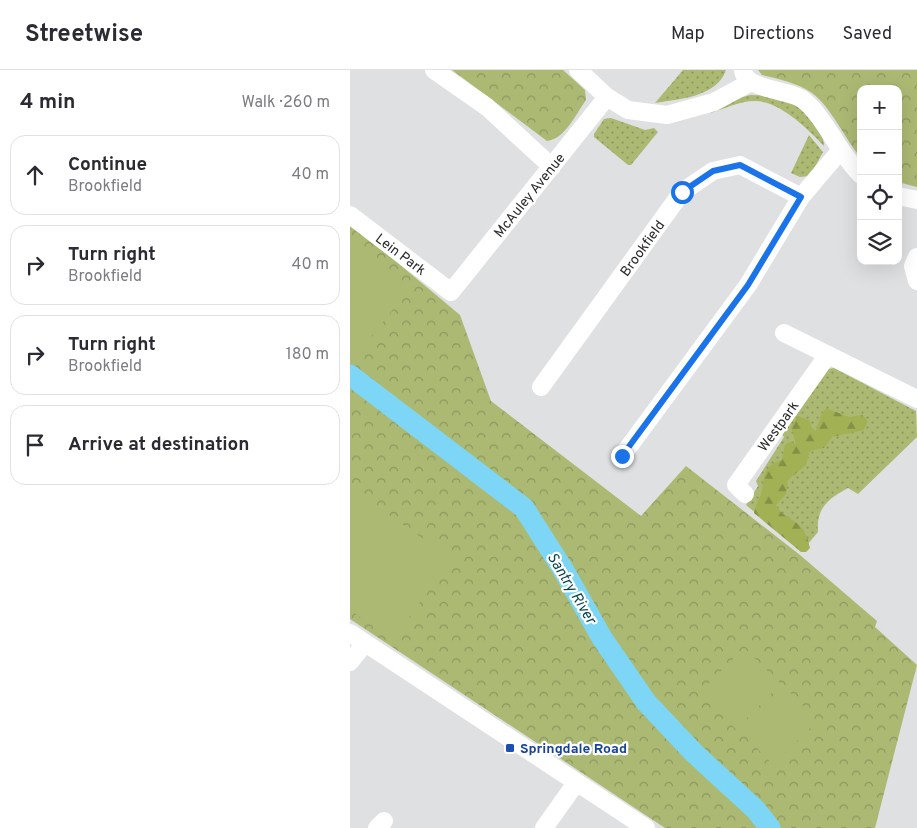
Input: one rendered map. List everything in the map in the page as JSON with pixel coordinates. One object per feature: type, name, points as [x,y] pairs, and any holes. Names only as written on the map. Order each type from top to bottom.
[{"type":"street","points":[[434,70],[487,107],[552,167]]},
{"type":"street","points":[[578,70],[607,97],[628,110],[667,115],[714,102],[747,76],[760,87],[792,94],[804,101],[823,124],[840,151],[857,170]]},
{"type":"street","name":"McAuley Avenue","points":[[451,292],[607,97]]},
{"type":"street","points":[[622,456],[748,285],[801,197],[840,151]]},
{"type":"street","name":"Brookfield","points":[[541,387],[682,192],[713,171],[740,165],[801,197]]},
{"type":"street","points":[[902,197],[917,200]]},
{"type":"street","name":"Lein Park","points":[[350,215],[451,292]]},
{"type":"street","points":[[917,257],[913,266],[917,282]]},
{"type":"street","points":[[784,333],[917,400]]},
{"type":"street","name":"Westpark","points":[[746,494],[736,485],[827,356]]},
{"type":"street","points":[[350,633],[646,828]]},
{"type":"street","points":[[350,662],[365,643]]},
{"type":"street","points":[[544,828],[576,783]]},
{"type":"green space","points":[[452,70],[563,70],[585,90],[586,100],[565,131],[547,141]]},
{"type":"green space","points":[[683,70],[726,70],[721,79],[706,91],[686,98],[655,103]]},
{"type":"green space","points":[[758,70],[917,70],[917,187],[902,183],[902,85],[857,85],[857,153],[826,107],[812,93],[794,84],[762,75]]},
{"type":"green space","points":[[750,95],[778,98],[795,105],[809,117],[817,128],[824,146],[783,110],[764,102],[743,102],[710,113],[735,99]]},
{"type":"green space","points":[[611,118],[645,130],[654,128],[658,132],[631,165],[628,165],[594,137],[604,119]]},
{"type":"green space","points":[[809,135],[823,152],[810,176],[800,177],[791,173]]},
{"type":"green space","points":[[350,223],[460,315],[491,401],[641,516],[686,466],[800,555],[877,621],[875,627],[917,665],[875,828],[665,828],[350,619]]},
{"type":"green space","points":[[350,241],[410,288],[352,361],[350,359]]},
{"type":"green space","points":[[834,368],[916,411],[917,437],[858,494],[848,488],[829,500],[821,510],[818,532],[802,551],[746,505],[758,486],[756,481],[784,437],[781,433],[828,369]]},
{"type":"green space","points":[[826,408],[849,417],[862,415],[868,421],[864,430],[832,437],[824,448],[810,451],[806,465],[788,480],[786,494],[776,505],[784,515],[797,523],[804,531],[810,548],[806,552],[801,552],[754,513],[768,469],[771,465],[782,460],[785,445],[790,442],[796,444],[791,427],[798,416],[809,420],[812,428],[816,431],[821,415]]},
{"type":"green space","points":[[350,488],[451,558],[393,640],[350,610]]},
{"type":"green space","points":[[744,648],[781,684],[736,729],[699,693]]},
{"type":"green space","points":[[785,687],[817,721],[773,765],[742,732]]},
{"type":"waterway","name":"Santry River","points":[[350,375],[524,508],[564,571],[602,638],[646,702],[694,753],[756,810],[770,828]]},
{"type":"place","name":"Springdale Road","points":[[510,748]]},
{"type":"route","points":[[622,456],[748,285],[801,197],[740,165],[713,171],[682,192]]}]
